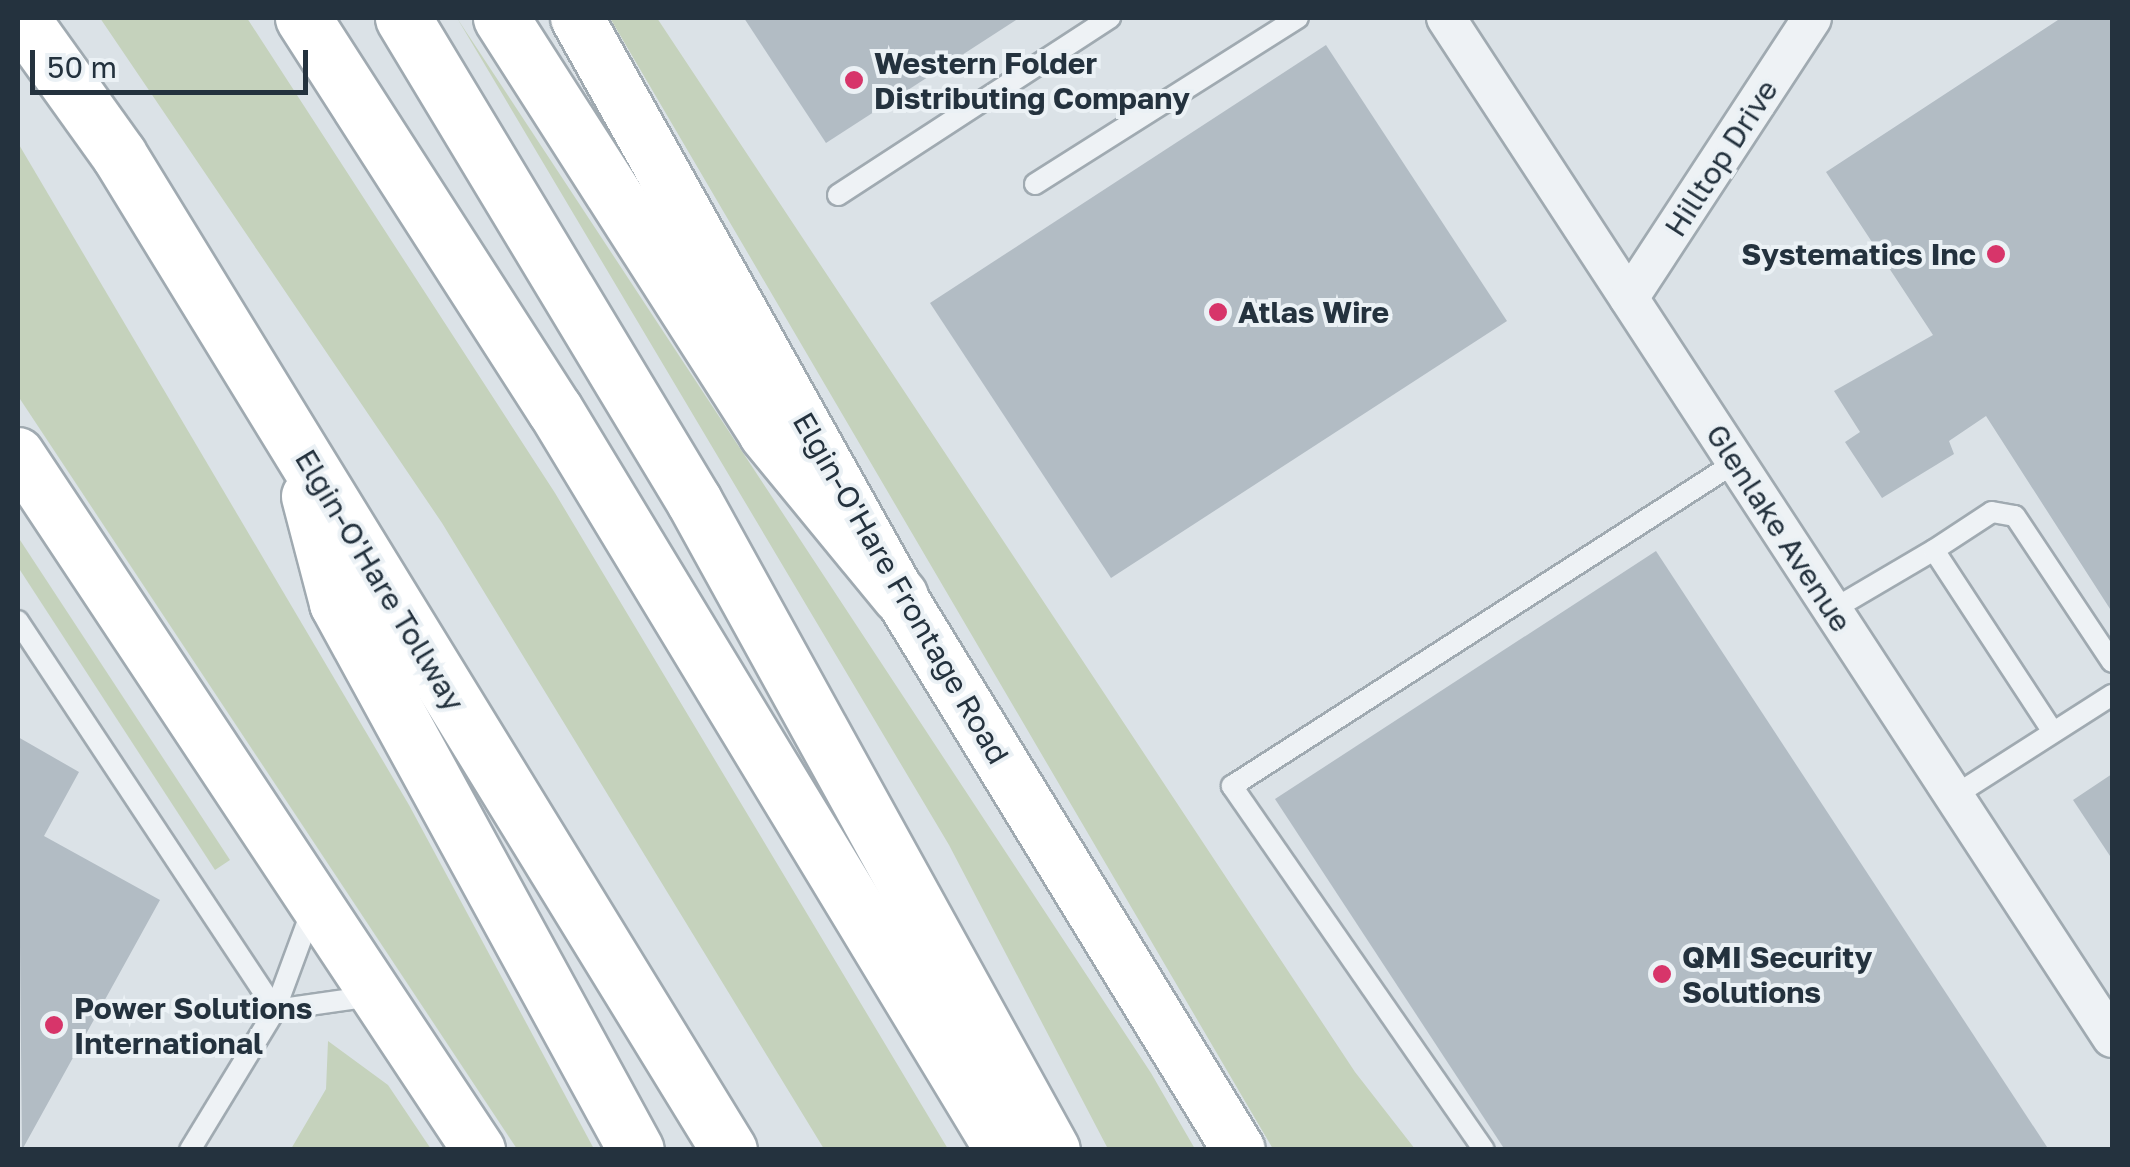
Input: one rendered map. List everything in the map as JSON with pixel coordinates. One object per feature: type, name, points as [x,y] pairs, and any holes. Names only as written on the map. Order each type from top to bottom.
[{"type":"highway","name":"Elgin-O'Hare Tollway","points":[[20,18],[118,156],[729,1150]]},
{"type":"highway","points":[[303,18],[606,492],[1003,1150]]},
{"type":"highway","points":[[402,18],[675,466],[1052,1150]]},
{"type":"highway","points":[[500,18],[766,433],[900,596]]},
{"type":"highway","points":[[294,440],[337,603],[636,1150]]},
{"type":"main road","name":"Elgin-O'Hare Frontage Road","points":[[577,18],[900,596],[1239,1150]]},
{"type":"main road","points":[[18,454],[478,1150]]},
{"type":"street","name":"Glenlake Avenue","points":[[1446,18],[2112,1038]]},
{"type":"street","name":"Hilltop Drive","points":[[1630,298],[1812,18]]},
{"type":"lane","points":[[838,195],[1110,18]]},
{"type":"lane","points":[[1035,184],[1298,18]]},
{"type":"lane","points":[[1484,1150],[1232,786],[1736,462]]},
{"type":"lane","points":[[1832,610],[1992,512],[2014,516],[2112,662]]},
{"type":"lane","points":[[1934,550],[2053,732]]},
{"type":"lane","points":[[18,622],[275,1010]]},
{"type":"lane","points":[[1954,796],[2112,696]]},
{"type":"lane","points":[[190,1150],[275,1010],[315,900]]},
{"type":"lane","points":[[275,1010],[379,995]]},
{"type":"green space","points":[[100,18],[247,18],[555,493],[948,1149],[824,1149],[442,523]]},
{"type":"green space","points":[[457,18],[1151,1073],[1195,1149],[1108,1149],[949,845]]},
{"type":"green space","points":[[610,18],[657,18],[1355,1072],[1415,1149],[1273,1149]]},
{"type":"green space","points":[[18,143],[409,805],[594,1149],[517,1149],[18,396]]},
{"type":"green space","points":[[18,537],[230,860],[215,870],[18,567]]},
{"type":"green space","points":[[328,1041],[388,1085],[431,1149],[291,1149],[326,1089]]},
{"type":"building","name":"Western Folder Distributing Company","points":[[744,18],[1019,18],[826,143]]},
{"type":"building","name":"Systematics Inc","points":[[2061,18],[2112,18],[2112,612],[1986,416],[1949,441],[1954,454],[1882,498],[1845,442],[1860,432],[1834,391],[1933,335],[1826,172]]},
{"type":"building","name":"Atlas Wire","points":[[1326,45],[1507,321],[1111,578],[930,303]]},
{"type":"building","name":"QMI Security Solutions","points":[[1656,551],[2049,1150],[1505,1150],[1275,799]]},
{"type":"building","name":"Power Solutions International","points":[[18,737],[79,772],[44,836],[160,900],[22,1150]]},
{"type":"building","points":[[2112,774],[2112,859],[2073,800]]},
{"type":"place","name":"Western Folder Distributing Company","points":[[854,80]]},
{"type":"place","name":"Systematics Inc","points":[[1996,254]]},
{"type":"place","name":"Atlas Wire","points":[[1218,312]]},
{"type":"place","name":"QMI Security Solutions","points":[[1662,974]]},
{"type":"place","name":"Power Solutions International","points":[[54,1025]]}]
